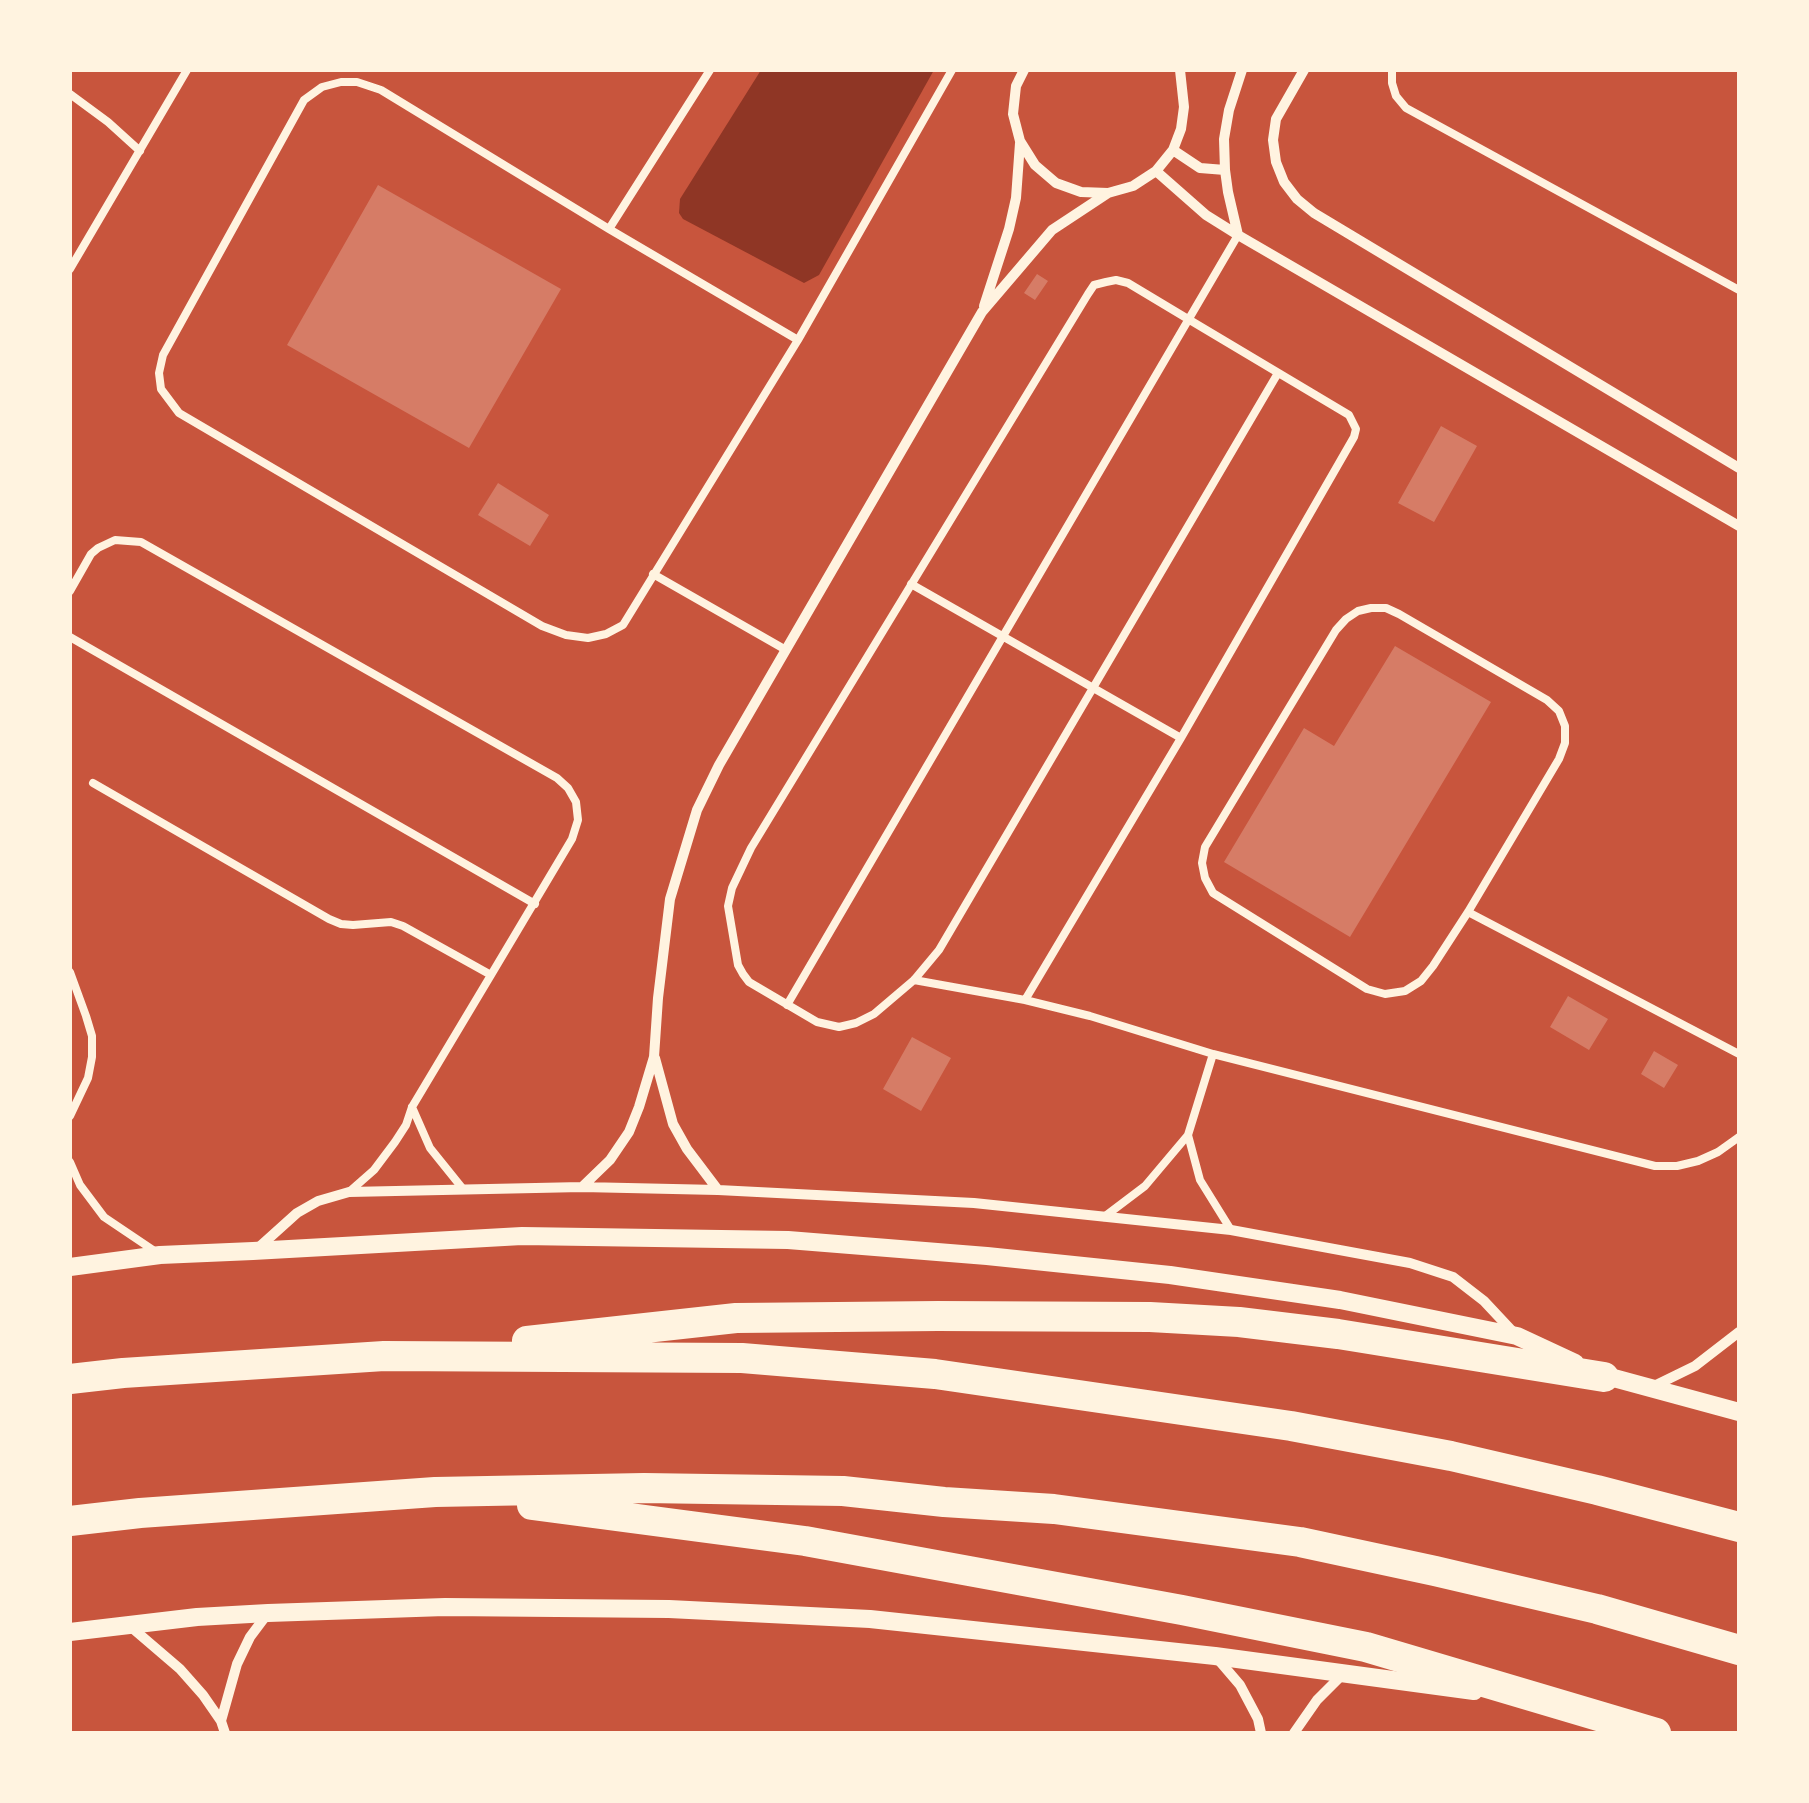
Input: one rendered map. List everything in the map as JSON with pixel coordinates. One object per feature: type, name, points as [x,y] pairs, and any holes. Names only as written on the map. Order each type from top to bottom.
[{"type":"highway","points":[[70,1379],[122,1372],[384,1356],[736,1318],[938,1316],[1150,1317],[1239,1322],[1604,1376]]},
{"type":"highway","points":[[384,1356],[742,1358],[935,1374],[1291,1426],[1451,1456],[1739,1526]]},
{"type":"highway","points":[[70,1521],[140,1512],[435,1492],[644,1488],[842,1492],[1054,1509],[1300,1542],[1597,1609],[1739,1650]]},
{"type":"highway","points":[[435,1492],[805,1541],[1182,1610],[1366,1647],[1656,1733]]},
{"type":"street","points":[[982,312],[1016,198],[1020,142],[1013,114],[1016,86],[1024,70]]},
{"type":"street","points":[[1172,70],[1181,85]]},
{"type":"street","points":[[582,1187],[610,1160],[629,1132],[654,1057],[670,898],[697,810],[720,765],[982,312],[1052,230],[1108,194],[1134,186],[1156,172],[1173,150],[1182,129],[1184,107],[1180,70]]},
{"type":"street","points":[[1238,236],[1224,170],[1224,139],[1242,70]]},
{"type":"street","points":[[1304,70],[1276,119],[1274,140],[1276,162],[1297,199],[1314,213],[1739,468]]},
{"type":"street","points":[[1020,142],[1034,164],[1056,183],[1081,192],[1108,194]]},
{"type":"street","points":[[1173,150],[1200,168],[1224,170]]},
{"type":"street","points":[[1156,172],[1206,216],[1238,236],[1739,526]]},
{"type":"street","points":[[654,1057],[674,1124],[687,1149],[718,1190]]},
{"type":"street","points":[[253,1252],[297,1213],[318,1201],[348,1192],[582,1187],[974,1203],[1231,1230],[1410,1262],[1453,1277],[1484,1300],[1517,1336]]},
{"type":"street","points":[[70,1267],[160,1254],[522,1236],[788,1240],[987,1256],[1170,1275],[1340,1300],[1517,1336],[1604,1376],[1739,1412]]},
{"type":"street","points":[[1651,1387],[1695,1366],[1739,1332]]},
{"type":"street","points":[[70,1632],[268,1613],[445,1607],[669,1609],[870,1620],[1215,1656],[1542,1700]]},
{"type":"street","points":[[221,1721],[237,1664],[268,1613]]},
{"type":"street","points":[[127,1624],[204,1695],[225,1733]]},
{"type":"street","points":[[1215,1656],[1240,1686],[1261,1733]]},
{"type":"street","points":[[1294,1733],[1342,1674]]},
{"type":"lane","points":[[70,269],[187,70]]},
{"type":"lane","points":[[609,229],[710,70]]},
{"type":"lane","points":[[798,340],[381,90],[357,82],[341,82],[322,87],[304,100],[163,356],[158,372],[161,389],[179,413],[542,626],[588,638],[606,634],[622,625],[798,340],[952,70]]},
{"type":"lane","points":[[1392,70],[1396,96],[1406,108],[1739,290]]},
{"type":"lane","points":[[70,94],[140,151]]},
{"type":"lane","points":[[787,1006],[1238,236]]},
{"type":"lane","points":[[1025,1000],[1354,436],[1355,423],[1350,415],[1128,284],[1116,280],[1094,286],[751,848],[732,888],[728,906],[738,965],[749,982],[817,1022],[839,1026],[856,1023],[874,1014],[914,980],[939,950],[1278,373]]},
{"type":"lane","points":[[70,591],[98,548],[115,540],[142,542],[557,778],[576,802],[578,820],[572,840],[535,904],[412,1106],[406,1124],[374,1170],[348,1192]]},
{"type":"lane","points":[[653,574],[786,650]]},
{"type":"lane","points":[[912,584],[1181,738]]},
{"type":"lane","points":[[1386,608],[1399,614],[1547,700],[1565,726],[1565,743],[1559,759],[1468,912],[1421,981],[1405,991],[1386,994],[1367,989],[1213,892],[1205,878],[1205,847],[1336,630],[1358,611],[1386,608]]},
{"type":"lane","points":[[70,637],[535,904]]},
{"type":"lane","points":[[93,783],[329,918],[342,924],[391,922],[403,926],[491,976]]},
{"type":"lane","points":[[1468,912],[1739,1054]]},
{"type":"lane","points":[[70,972],[89,1026],[92,1057],[88,1078],[70,1116]]},
{"type":"lane","points":[[914,980],[1090,1016],[1212,1054],[1655,1166],[1698,1161],[1739,1137]]},
{"type":"lane","points":[[1104,1218],[1145,1186],[1188,1135],[1212,1054]]},
{"type":"lane","points":[[412,1106],[430,1148],[462,1189]]},
{"type":"lane","points":[[1188,1135],[1200,1180],[1231,1230]]},
{"type":"lane","points":[[70,1162],[80,1185],[104,1218],[160,1254]]},
{"type":"shaded area","points":[[761,70],[934,70],[819,275],[804,283],[683,219],[679,213],[680,199]]},
{"type":"building","points":[[378,185],[561,289],[469,448],[287,345]]},
{"type":"building","points":[[1037,274],[1048,281],[1035,300],[1024,293]]},
{"type":"building","points":[[1441,426],[1477,446],[1434,522],[1398,503]]},
{"type":"building","points":[[498,483],[549,515],[530,546],[478,515]]},
{"type":"building","points":[[1395,646],[1491,702],[1350,937],[1224,862],[1304,728],[1334,746]]},
{"type":"building","points":[[1568,996],[1608,1019],[1589,1050],[1550,1027]]},
{"type":"building","points":[[912,1037],[951,1058],[921,1111],[883,1089]]},
{"type":"building","points":[[1654,1051],[1678,1065],[1664,1088],[1641,1074]]}]
